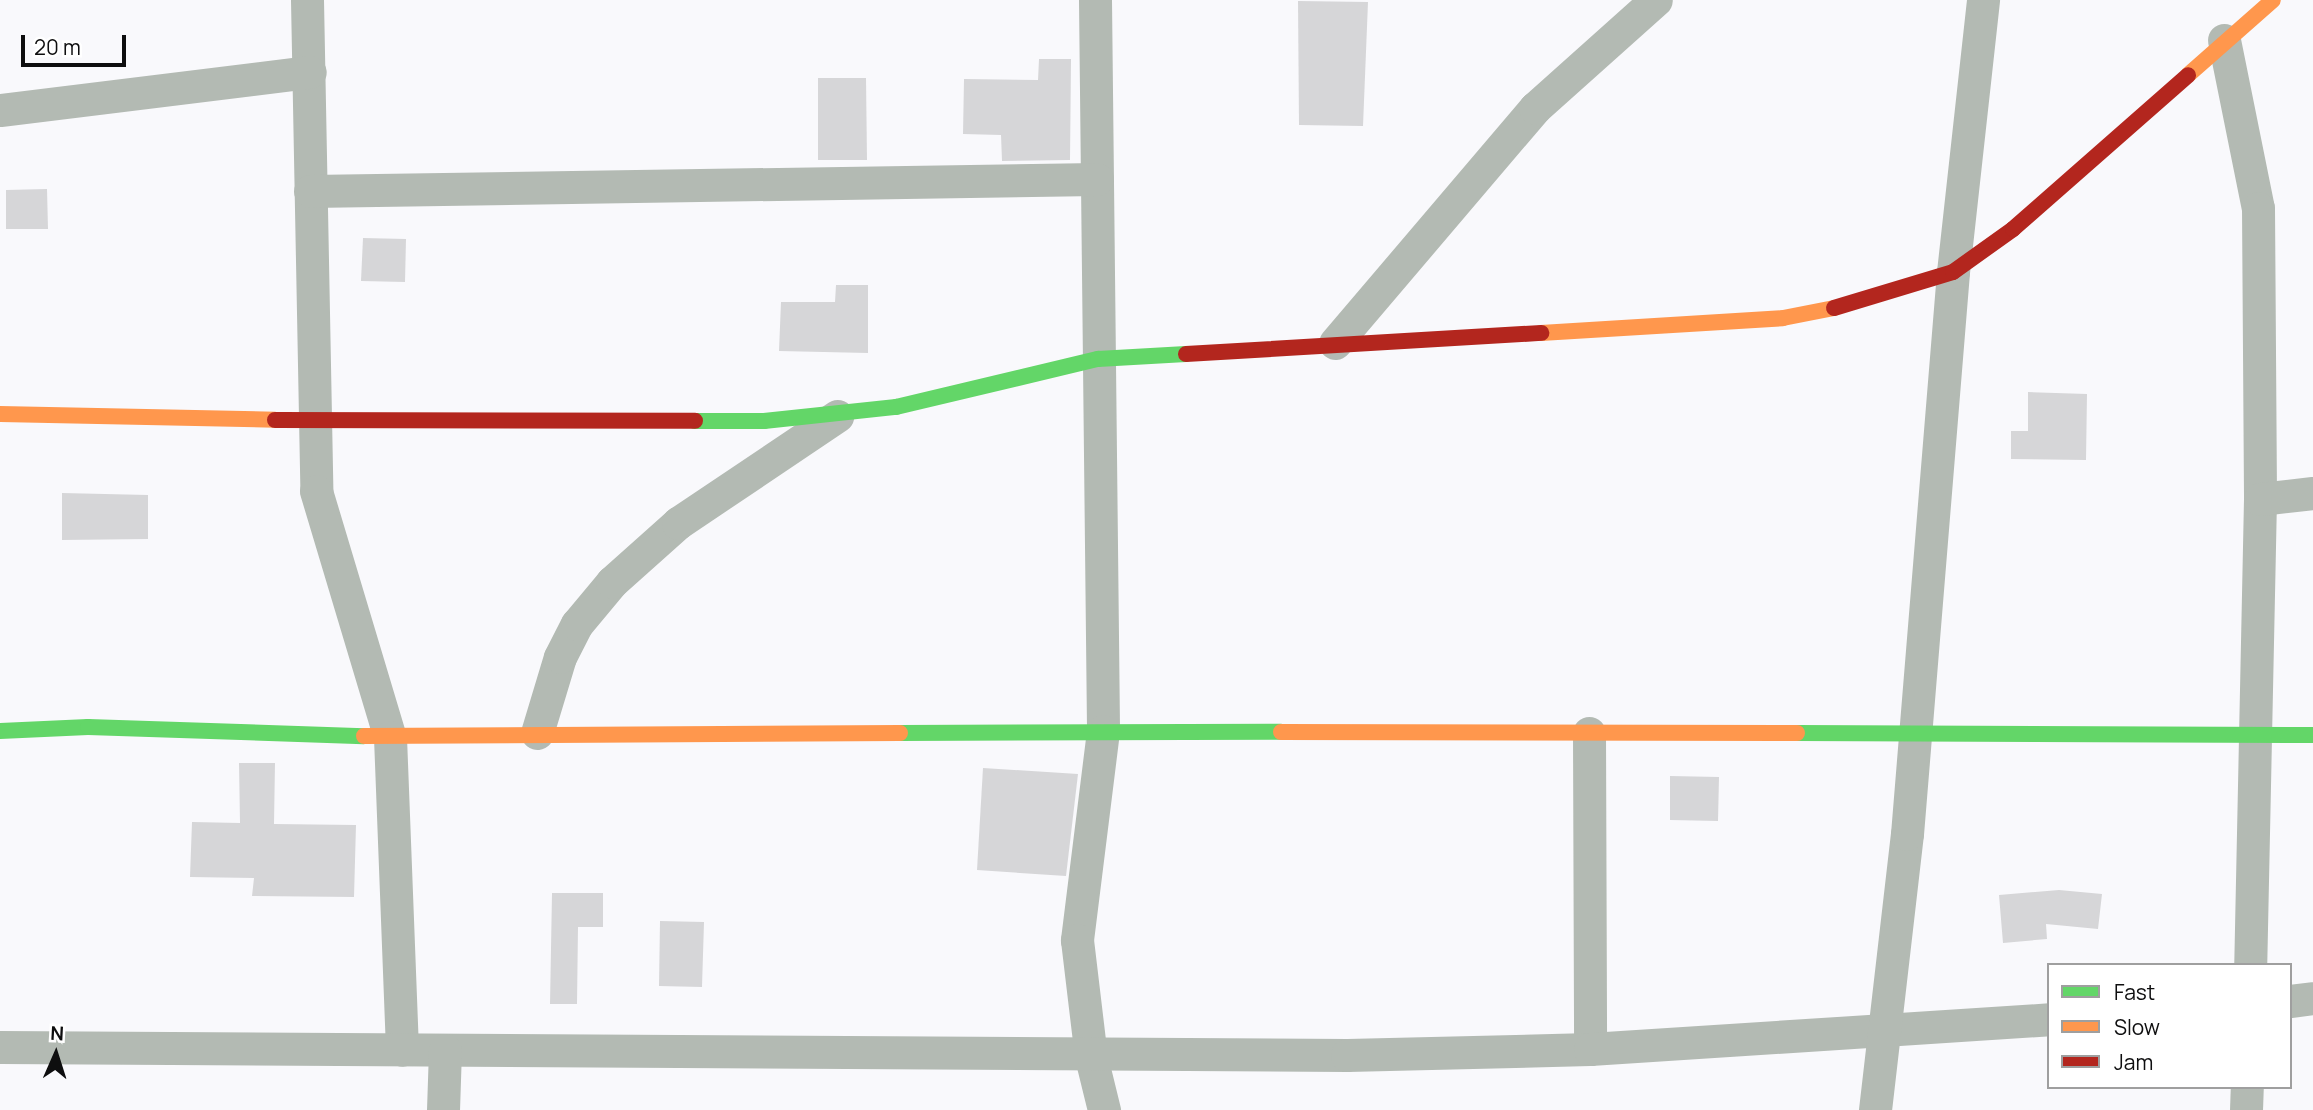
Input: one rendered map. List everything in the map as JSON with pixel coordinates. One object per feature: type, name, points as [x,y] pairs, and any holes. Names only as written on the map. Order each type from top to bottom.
[{"type":"street","points":[[307,0],[310,72],[311,421],[316,491],[390,737],[402,1050]]},
{"type":"street","points":[[1095,0],[1103,731],[1077,940],[1091,1057],[1104,1110]]},
{"type":"street","points":[[1335,343],[1535,108],[1656,0]]},
{"type":"street","points":[[1875,1110],[1916,733],[1953,272],[1983,0]]},
{"type":"street","points":[[0,414],[45,419],[764,421],[837,416],[954,396],[1098,359],[1783,318],[1868,301],[1953,272],[2013,229],[2224,40],[2273,0]]},
{"type":"street","points":[[2224,40],[2258,208],[2258,737],[2250,963]]},
{"type":"street","points":[[0,110],[310,72]]},
{"type":"street","points":[[310,191],[1097,179]]},
{"type":"street","points":[[537,733],[559,657],[577,624],[612,582],[678,523],[837,416]]},
{"type":"street","points":[[2260,499],[2313,493]]},
{"type":"street","points":[[0,730],[88,727],[390,737],[537,733],[1103,731],[1916,733],[2258,737],[2313,735]]},
{"type":"street","points":[[1589,733],[1590,1049]]},
{"type":"street","points":[[2292,1001],[2313,998]]},
{"type":"street","points":[[0,1047],[1091,1057],[1590,1049],[2047,1019]]},
{"type":"street","points":[[443,1110],[445,1050]]},
{"type":"street","points":[[2246,1110],[2247,1089]]},
{"type":"building","points":[[1298,1],[1368,2],[1363,126],[1299,125]]},
{"type":"building","points":[[1039,59],[1071,59],[1070,160],[1002,161],[1001,135],[963,134],[964,79],[1038,80]]},
{"type":"building","points":[[818,78],[866,78],[867,160],[818,160]]},
{"type":"building","points":[[47,189],[48,229],[6,229],[6,190]]},
{"type":"building","points":[[363,238],[406,239],[405,282],[361,281]]},
{"type":"building","points":[[836,285],[868,285],[868,353],[779,351],[781,302],[835,302]]},
{"type":"building","points":[[2028,392],[2087,394],[2086,460],[2011,459],[2011,431],[2028,431]]},
{"type":"building","points":[[62,493],[148,495],[148,539],[62,540]]},
{"type":"building","points":[[239,763],[275,763],[274,824],[356,825],[354,897],[252,896],[254,878],[190,877],[192,822],[240,823]]},
{"type":"building","points":[[983,768],[1078,774],[1066,876],[977,870]]},
{"type":"building","points":[[1670,776],[1719,777],[1718,821],[1670,820]]},
{"type":"building","points":[[2059,890],[2102,894],[2098,929],[2046,924],[2047,939],[2003,943],[1999,895]]},
{"type":"building","points":[[552,893],[603,893],[603,927],[578,927],[577,1004],[550,1004]]},
{"type":"building","points":[[660,921],[704,922],[702,987],[659,986]]},
{"type":"traffic: fast","points":[[695,421],[764,421],[896,407],[1098,359],[1186,354]]},
{"type":"traffic: fast","points":[[0,731],[88,727],[364,736]]},
{"type":"traffic: fast","points":[[900,733],[1281,732]]},
{"type":"traffic: fast","points":[[1797,733],[2313,735]]},
{"type":"traffic: slow","points":[[2188,75],[2273,0]]},
{"type":"traffic: slow","points":[[1541,333],[1783,318],[1834,308]]},
{"type":"traffic: slow","points":[[0,414],[275,420]]},
{"type":"traffic: slow","points":[[1281,732],[1797,733]]},
{"type":"traffic: slow","points":[[364,736],[900,733]]},
{"type":"traffic: jam","points":[[1834,308],[1953,272],[2013,229],[2188,75]]},
{"type":"traffic: jam","points":[[1186,354],[1541,333]]},
{"type":"traffic: jam","points":[[275,420],[695,421]]}]
